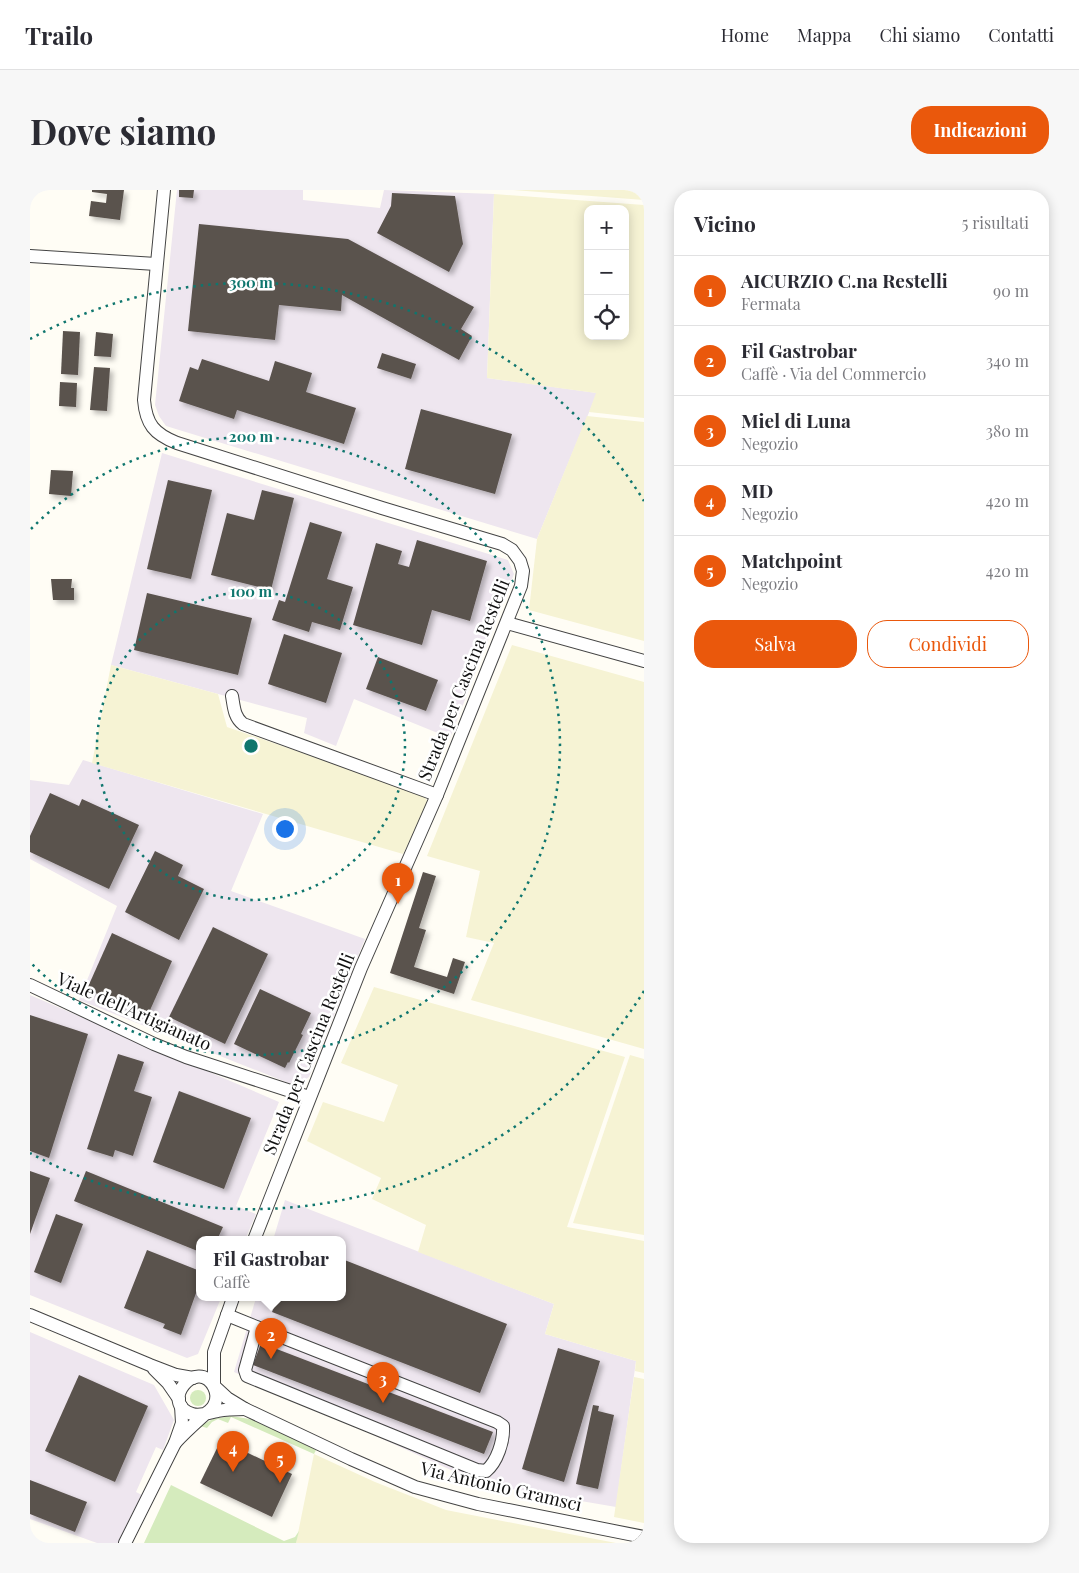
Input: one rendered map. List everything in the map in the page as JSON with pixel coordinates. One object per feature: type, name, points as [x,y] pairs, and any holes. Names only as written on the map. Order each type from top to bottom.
[{"type":"street","name":"Strada per Cascina Restelli","points":[[162,194],[144,400],[147,418],[155,430],[163,437],[177,443],[496,542],[515,553],[520,561],[523,576],[521,586],[437,795],[361,968],[256,1236]]},
{"type":"street","points":[[30,256],[156,264]]},
{"type":"street","points":[[506,623],[644,661]]},
{"type":"street","points":[[232,696],[235,713],[238,720],[243,724],[437,795]]},
{"type":"street","name":"Viale dell'Artigianato","points":[[30,985],[154,1044],[186,1057],[310,1097]]},
{"type":"street","points":[[125,1543],[175,1443],[182,1423],[181,1387],[185,1382],[200,1373],[214,1352],[232,1301]]},
{"type":"street","points":[[30,1315],[176,1375],[205,1378],[214,1386]]},
{"type":"street","points":[[227,1315],[497,1422],[503,1426],[504,1434],[492,1465],[486,1471],[478,1470],[247,1376],[244,1370],[257,1327]]},
{"type":"street","points":[[175,1443],[213,1408],[216,1402],[214,1352]]},
{"type":"street","points":[[150,1365],[168,1383],[187,1412],[193,1414],[206,1413]]},
{"type":"street","name":"Via Antonio Gramsci","points":[[214,1386],[227,1398],[245,1409],[351,1459],[416,1486],[478,1504],[644,1537]]},
{"type":"street","name":"Via Antonio Gramsci","points":[[206,1413],[245,1409]]},
{"type":"shaded area","points":[[177,190],[303,190],[303,200],[380,208],[384,190],[494,194],[487,378],[597,393],[537,539],[166,426],[159,416],[155,405]]},
{"type":"shaded area","points":[[513,190],[644,190],[644,200]]},
{"type":"shaded area","points":[[494,194],[644,205],[644,418],[589,412],[596,393],[487,378]]},
{"type":"shaded area","points":[[587,416],[644,422],[644,641],[529,610],[537,539]]},
{"type":"shaded area","points":[[162,453],[508,560],[514,574],[450,738],[354,699],[336,746],[304,733],[307,718],[111,665]]},
{"type":"shaded area","points":[[512,645],[644,682],[644,1049],[471,1000],[494,943],[466,937],[480,871],[427,856]]},
{"type":"shaded area","points":[[111,665],[218,694],[227,727],[424,795],[428,803],[403,854],[92,763]]},
{"type":"shaded area","points":[[83,760],[263,814],[231,891],[365,939],[309,1077],[296,1086],[79,1000],[117,906],[30,859],[30,780],[69,785]]},
{"type":"shaded area","points":[[374,987],[625,1057],[567,1227],[644,1241],[644,1373],[635,1371],[636,1361],[545,1334],[554,1304],[418,1252],[426,1225],[372,1199],[381,1178],[307,1141],[323,1102],[384,1122],[398,1085],[341,1063]]},
{"type":"shaded area","points":[[30,995],[279,1102],[236,1206],[256,1214],[247,1236],[196,1236],[196,1301],[220,1301],[198,1354],[187,1358],[30,1295]]},
{"type":"shaded area","points":[[630,1055],[644,1059],[644,1235],[573,1223]]},
{"type":"shaded area","points":[[285,1200],[554,1304],[545,1334],[636,1361],[616,1507],[482,1484],[234,1372],[255,1301],[346,1301],[346,1236],[274,1236]]},
{"type":"shaded area","points":[[30,1332],[154,1385],[174,1420],[163,1450],[156,1447],[136,1492],[142,1495],[118,1543],[97,1543],[30,1519]]},
{"type":"shaded area","points":[[634,1377],[644,1379],[644,1523],[614,1517]]},
{"type":"shaded area","points":[[314,1454],[375,1482],[446,1510],[616,1543],[296,1543]]},
{"type":"green space","points":[[195,1390],[201,1390],[206,1395],[204,1404],[195,1406],[190,1401],[190,1395]]},
{"type":"green space","points":[[231,1416],[256,1420],[316,1450],[314,1454],[231,1417],[228,1423],[218,1419],[207,1428],[200,1426],[213,1419]]},
{"type":"green space","points":[[171,1485],[284,1541],[295,1537],[299,1531],[296,1543],[144,1543]]},
{"type":"building","points":[[92,190],[124,190],[120,220],[89,216],[91,201],[106,203],[107,194],[92,192]]},
{"type":"building","points":[[179,190],[194,190],[193,198],[179,197]]},
{"type":"building","points":[[392,193],[455,196],[463,244],[449,272],[377,233],[391,206]]},
{"type":"building","points":[[199,224],[348,239],[474,307],[461,329],[472,336],[459,360],[342,295],[341,311],[279,305],[275,340],[188,331]]},
{"type":"building","points":[[63,331],[80,332],[78,375],[61,374]]},
{"type":"building","points":[[96,332],[113,334],[111,357],[94,356]]},
{"type":"building","points":[[382,353],[416,364],[411,379],[377,368]]},
{"type":"building","points":[[202,359],[269,381],[275,361],[312,373],[306,392],[356,408],[344,444],[237,410],[234,419],[179,401],[190,367],[198,370]]},
{"type":"building","points":[[94,367],[110,368],[107,411],[90,410]]},
{"type":"building","points":[[60,382],[77,383],[76,407],[59,406]]},
{"type":"building","points":[[421,409],[512,434],[495,494],[405,469]]},
{"type":"building","points":[[51,470],[73,471],[71,496],[49,494]]},
{"type":"building","points":[[168,480],[212,490],[191,579],[147,569]]},
{"type":"building","points":[[262,490],[294,498],[271,590],[211,575],[227,513],[254,520]]},
{"type":"building","points":[[310,522],[342,532],[327,579],[353,587],[340,630],[312,622],[309,632],[272,620],[279,600],[285,602]]},
{"type":"building","points":[[417,540],[487,561],[470,621],[432,610],[422,645],[353,625],[376,543],[402,551],[398,564],[409,567]]},
{"type":"building","points":[[51,579],[72,579],[71,588],[74,588],[74,600],[53,600]]},
{"type":"building","points":[[147,593],[252,618],[238,675],[134,650]]},
{"type":"building","points":[[284,634],[342,653],[326,703],[268,684]]},
{"type":"building","points":[[378,657],[438,680],[426,711],[366,689]]},
{"type":"building","points":[[50,793],[79,806],[82,799],[139,825],[109,889],[30,852],[30,836]]},
{"type":"building","points":[[155,851],[183,865],[178,876],[204,889],[179,940],[125,912]]},
{"type":"building","points":[[423,872],[436,876],[419,928],[426,930],[414,967],[447,977],[453,958],[465,962],[454,994],[390,973]]},
{"type":"building","points":[[213,927],[268,954],[225,1044],[169,1017]]},
{"type":"building","points":[[112,933],[172,961],[147,1017],[87,989]]},
{"type":"building","points":[[260,989],[311,1013],[301,1034],[303,1035],[285,1068],[234,1044]]},
{"type":"building","points":[[30,1015],[88,1034],[49,1158],[30,1151]]},
{"type":"building","points":[[118,1054],[144,1062],[134,1091],[152,1097],[133,1156],[115,1150],[113,1157],[87,1149]]},
{"type":"building","points":[[179,1091],[251,1118],[224,1189],[153,1162]]},
{"type":"building","points":[[30,1171],[50,1178],[30,1234]]},
{"type":"building","points":[[86,1171],[223,1227],[219,1236],[196,1236],[196,1250],[74,1201]]},
{"type":"building","points":[[56,1214],[83,1224],[61,1283],[34,1272]]},
{"type":"building","points":[[147,1250],[196,1269],[196,1293],[181,1335],[163,1328],[165,1324],[124,1308]]},
{"type":"building","points":[[346,1261],[507,1324],[480,1393],[272,1312],[277,1301],[346,1301]]},
{"type":"building","points":[[261,1343],[493,1432],[484,1454],[253,1365]]},
{"type":"building","points":[[558,1348],[600,1361],[564,1482],[522,1469]]},
{"type":"building","points":[[79,1375],[148,1406],[115,1482],[45,1451]]},
{"type":"building","points":[[593,1405],[599,1406],[598,1411],[614,1415],[598,1489],[576,1484]]},
{"type":"building","points":[[221,1440],[292,1474],[272,1517],[200,1483]]},
{"type":"building","points":[[30,1480],[87,1502],[75,1532],[30,1514]]},
{"type":"place","name":"AICURZIO C.na Restelli","points":[[398,904]]},
{"type":"place","name":"Fil Gastrobar","points":[[271,1359]]},
{"type":"place","name":"Miel di Luna","points":[[383,1403]]},
{"type":"place","name":"MD","points":[[233,1472]]},
{"type":"place","name":"Matchpoint","points":[[280,1483]]}]
